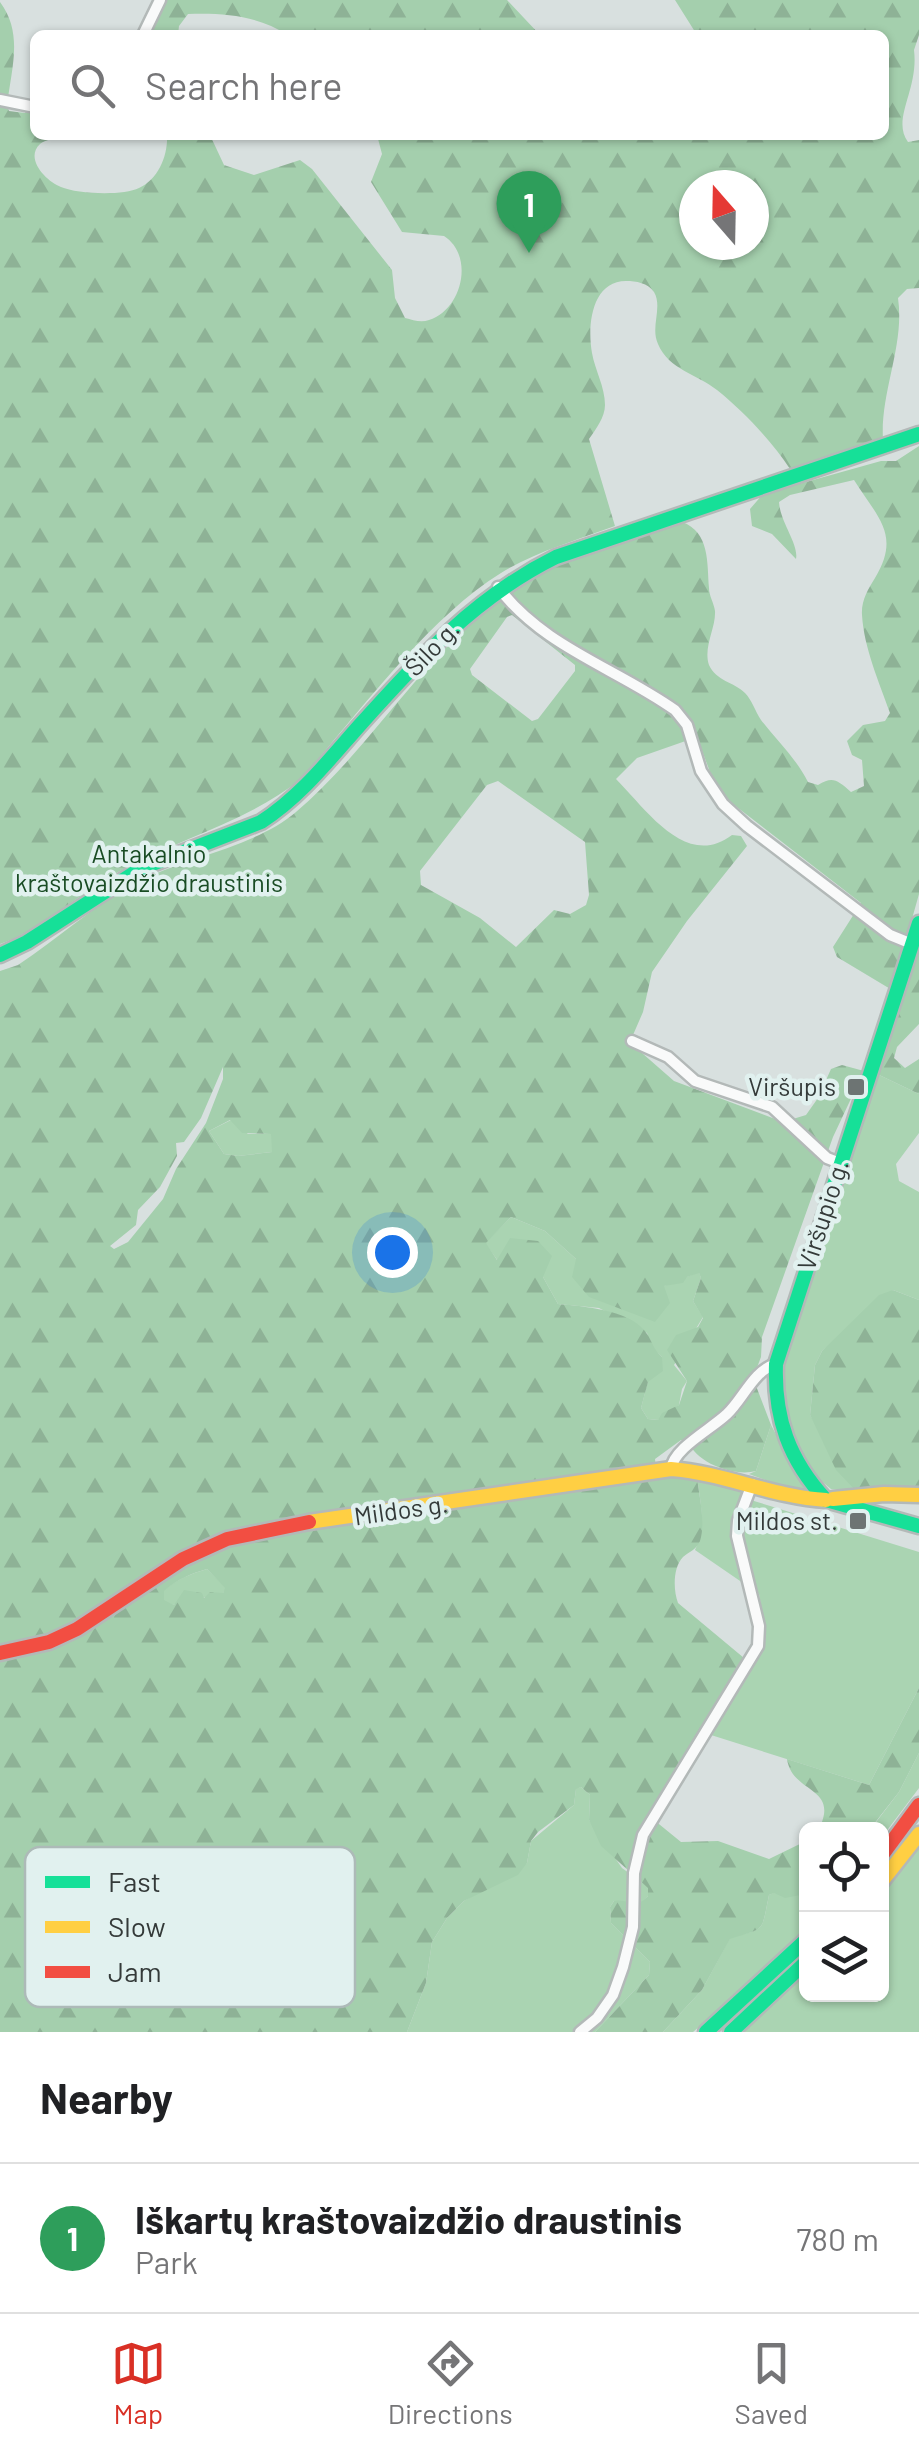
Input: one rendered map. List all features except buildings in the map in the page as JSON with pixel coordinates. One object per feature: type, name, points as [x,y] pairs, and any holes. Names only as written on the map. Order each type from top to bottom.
[{"type":"street","points":[[145,30],[160,0]]},
{"type":"street","points":[[0,100],[30,106]]},
{"type":"street","name":"Šilo g.","points":[[0,956],[142,868],[261,822],[277,812],[300,792],[453,624],[498,587],[556,556],[919,434]]},
{"type":"street","points":[[498,587],[528,620],[572,652],[675,710],[687,726],[710,786],[740,820],[890,935],[912,944]]},
{"type":"street","name":"Viršupio g.","points":[[826,1500],[796,1464],[780,1429],[775,1399],[776,1364],[919,922]]},
{"type":"street","points":[[632,1041],[668,1057],[696,1081],[772,1107],[827,1158],[840,1163]]},
{"type":"street","points":[[671,1469],[675,1454],[730,1412],[759,1372],[776,1364]]},
{"type":"street","name":"Mildos g.","points":[[0,1653],[49,1642],[77,1629],[182,1559],[227,1538],[300,1524],[671,1469],[706,1471],[808,1500],[826,1500]]},
{"type":"street","points":[[580,2032],[597,2018],[613,1995],[623,1967],[632,1927],[634,1872],[642,1835],[758,1646],[759,1626],[737,1536],[738,1521],[752,1484]]},
{"type":"street","points":[[826,1500],[873,1494],[919,1495]]},
{"type":"street","points":[[826,1500],[919,1526]]},
{"type":"street","points":[[899,1520],[919,1534]]},
{"type":"street","points":[[889,1846],[919,1805]]},
{"type":"street","points":[[889,1871],[919,1834]]},
{"type":"street","points":[[706,2032],[799,1946]]},
{"type":"street","points":[[731,2032],[799,1969]]},
{"type":"green space","points":[[166,0],[507,0],[535,30],[279,30],[252,19],[188,14],[179,30],[152,30]]},
{"type":"green space","points":[[675,0],[919,0],[919,35],[902,124],[908,142],[919,140],[919,288],[907,289],[898,298],[898,333],[885,404],[883,440],[790,469],[737,407],[663,353],[656,338],[657,304],[651,289],[634,281],[606,288],[594,306],[590,330],[605,405],[589,439],[615,526],[528,559],[474,592],[395,668],[301,779],[280,794],[120,871],[29,931],[0,944],[0,2],[14,39],[7,106],[9,111],[25,113],[30,101],[30,140],[50,140],[36,150],[36,163],[55,184],[88,193],[139,188],[161,166],[167,140],[212,140],[224,165],[254,175],[300,160],[312,169],[392,270],[395,298],[405,318],[429,320],[450,305],[456,294],[462,269],[459,256],[444,236],[402,232],[371,182],[382,154],[378,140],[889,140],[889,30],[694,30]]},
{"type":"green space","points":[[919,446],[919,894],[892,990],[837,957],[833,947],[861,903],[729,801],[710,772],[697,737],[637,758],[616,779],[654,819],[683,841],[715,844],[732,835],[741,836],[747,846],[652,972],[633,1035],[634,1046],[674,1081],[783,1122],[806,1115],[831,1069],[842,1065],[864,1071],[833,1137],[762,1337],[761,1357],[753,1378],[771,1425],[756,1471],[737,1472],[707,1462],[688,1441],[681,1440],[655,1459],[656,1468],[697,1477],[702,1534],[697,1546],[677,1567],[678,1603],[744,1658],[652,1811],[654,1820],[681,1842],[718,1841],[769,1859],[799,1844],[799,1895],[769,1895],[760,1927],[730,1939],[702,1990],[663,2032],[595,2032],[649,1975],[650,1962],[611,1923],[610,1907],[619,1900],[640,1902],[648,1896],[648,1888],[601,1846],[589,1820],[590,1795],[581,1787],[576,1789],[574,1805],[531,1841],[527,1863],[518,1875],[464,1901],[447,1918],[432,1942],[426,1983],[407,2032],[0,2032],[0,971],[18,965],[137,882],[241,843],[296,812],[352,756],[430,664],[488,609],[520,586],[578,557],[682,522],[698,533],[705,549],[715,611],[708,651],[712,670],[747,696],[808,782],[818,785],[835,781],[851,792],[864,786],[862,760],[852,755],[847,741],[863,725],[885,721],[890,713],[869,652],[862,615],[865,595],[883,563],[883,527],[854,480],[790,495],[779,502],[796,559],[772,534],[752,526],[750,509],[763,494],[881,461],[896,461]],"holes":[[[512,615],[575,665],[575,671],[538,719],[532,721],[472,675],[470,669]],[[498,781],[585,842],[589,895],[586,905],[570,914],[554,910],[516,947],[480,918],[421,885],[420,871],[487,785]],[[223,1067],[223,1079],[206,1123],[176,1169],[163,1199],[128,1242],[114,1249],[110,1246],[136,1225],[138,1210],[160,1187],[177,1156],[176,1143],[184,1142],[201,1118]],[[230,1120],[242,1133],[271,1134],[272,1152],[224,1154],[209,1131]],[[511,1217],[545,1231],[576,1259],[572,1277],[589,1297],[655,1322],[670,1303],[664,1286],[683,1283],[699,1273],[701,1278],[693,1301],[703,1318],[698,1327],[676,1335],[667,1350],[687,1381],[679,1405],[662,1413],[658,1420],[648,1419],[641,1408],[648,1382],[663,1371],[662,1357],[637,1323],[604,1310],[558,1304],[543,1277],[552,1256],[538,1241],[510,1238],[497,1260],[486,1243]],[[207,1569],[225,1588],[223,1593],[210,1592],[204,1598],[202,1593],[184,1590],[174,1605],[164,1600],[164,1591],[179,1580]]]},
{"type":"green space","points":[[919,943],[919,1024],[897,1047],[894,1058],[905,1068],[919,1059],[919,1094],[875,1073]]},
{"type":"green space","points":[[875,1073],[919,1094],[919,1133],[896,1164],[899,1181],[919,1192],[919,1300],[893,1290],[822,1351],[815,1365],[810,1415],[856,1491],[831,1489],[809,1471],[792,1439],[782,1388],[789,1335]]},
{"type":"green space","points":[[231,1120],[248,1134],[272,1134],[272,1152],[224,1154],[209,1131]]},
{"type":"green space","points":[[511,1217],[545,1231],[576,1259],[664,1286],[699,1272],[701,1278],[693,1301],[703,1317],[674,1365],[687,1381],[679,1405],[658,1420],[648,1419],[641,1408],[648,1381],[662,1357],[651,1347],[647,1333],[599,1308],[558,1304],[543,1277],[498,1261],[485,1243]]},
{"type":"green space","points":[[893,1290],[919,1300],[919,1490],[856,1491],[836,1470],[810,1415],[815,1365],[822,1351],[879,1295]]},
{"type":"green space","points":[[771,1425],[804,1487],[801,1493],[749,1474],[756,1471]]},
{"type":"green space","points":[[697,1477],[740,1488],[754,1501],[919,1552],[919,1688],[869,1785],[711,1735],[761,1651],[764,1624],[759,1594],[695,1550],[702,1523]]},
{"type":"green space","points":[[207,1569],[226,1588],[223,1593],[173,1605],[164,1601],[164,1590],[169,1586]]},
{"type":"green space","points":[[919,1688],[919,1753],[899,1792],[875,1822],[822,1822],[824,1805],[797,1779],[787,1759],[869,1785]]},
{"type":"green space","points":[[919,1753],[919,1788],[889,1828],[889,1822],[876,1822],[899,1792]]},
{"type":"green space","points":[[581,1787],[590,1795],[589,1820],[622,1868],[648,1887],[648,1896],[641,1904],[614,1901],[610,1907],[611,1923],[650,1962],[649,1975],[595,2032],[407,2032],[426,1983],[432,1942],[447,1918],[464,1901],[527,1863],[531,1841],[574,1805],[576,1788]]},
{"type":"green space","points":[[919,1845],[919,2032],[740,2032],[799,1976],[799,2002],[889,2002],[889,1881]]},
{"type":"green space","points":[[799,1894],[799,1934],[766,1969],[693,2032],[663,2032],[702,1990],[730,1938],[760,1927],[769,1895]]},
{"type":"traffic: fast","points":[[0,955],[27,942],[142,868],[261,822],[275,812],[450,631],[527,573],[556,557],[919,434]]},
{"type":"traffic: fast","points":[[826,1500],[802,1469],[786,1437],[778,1402],[776,1364],[919,923]]},
{"type":"traffic: fast","points":[[826,1500],[919,1526]]},
{"type":"traffic: fast","points":[[706,2032],[799,1946]]},
{"type":"traffic: fast","points":[[731,2032],[799,1969]]},
{"type":"traffic: slow","points":[[309,1522],[671,1469],[826,1500]]},
{"type":"traffic: slow","points":[[833,1499],[919,1495]]},
{"type":"traffic: slow","points":[[889,1872],[919,1834]]},
{"type":"traffic: jam","points":[[0,1653],[49,1642],[77,1629],[183,1559],[227,1539],[309,1522]]},
{"type":"traffic: jam","points":[[889,1846],[919,1805]]},
{"type":"place","name":"Iškartų kraštovaizdžio draustinis","points":[[529,253]]},
{"type":"place","name":"Viršupis","points":[[856,1087]]},
{"type":"place","name":"Mildos st.","points":[[858,1521]]},
{"type":"park label","name":"Antakalnio kraštovaizdžio draustinis","points":[[149,868]]}]
